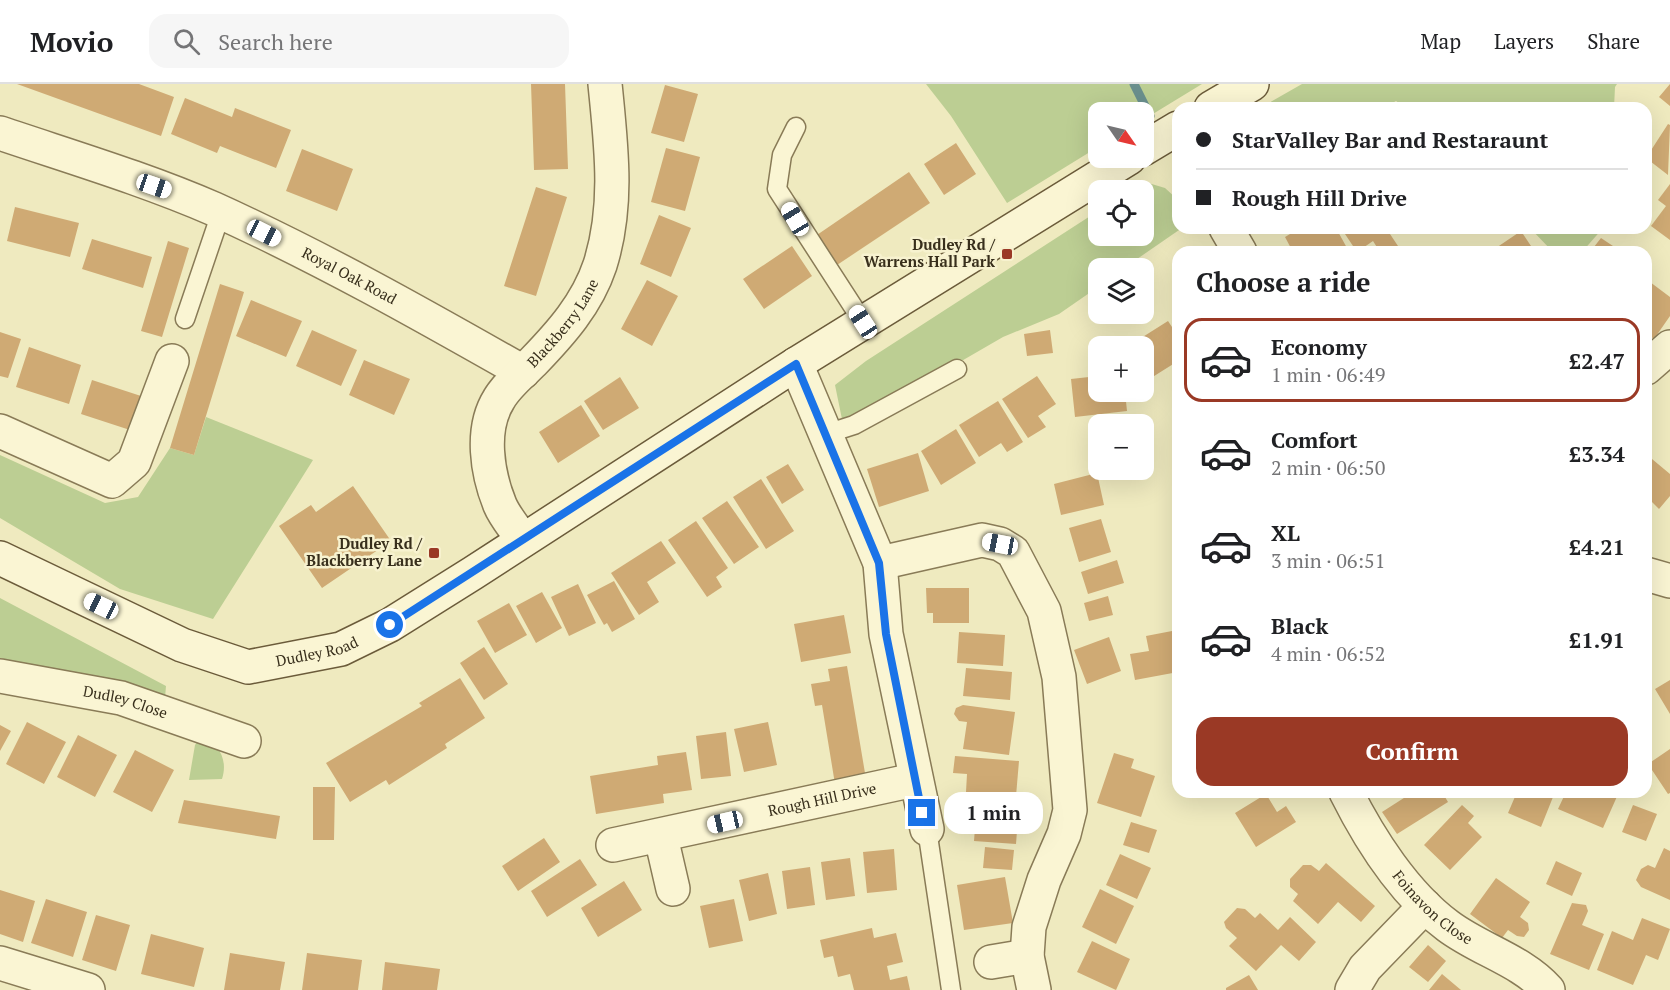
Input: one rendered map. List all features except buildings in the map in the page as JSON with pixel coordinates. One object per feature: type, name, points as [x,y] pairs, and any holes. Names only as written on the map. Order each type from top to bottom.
[{"type":"street","name":"Blackberry Lane","points":[[522,539],[501,505],[487,452],[489,421],[499,398],[558,336],[583,303],[600,265],[612,208],[614,174],[605,84]]},
{"type":"street","points":[[1221,102],[1252,84]]},
{"type":"street","name":"Royal Oak Road","points":[[0,133],[176,194],[221,213],[381,291],[523,372]]},
{"type":"street","name":"Dudley Road","points":[[0,558],[182,645],[248,667],[341,649],[390,625],[796,364],[1112,168]]},
{"type":"street","points":[[1652,363],[1670,347]]},
{"type":"street","points":[[0,431],[112,481],[134,462],[172,361]]},
{"type":"street","points":[[796,364],[879,563],[886,634],[914,780],[927,829]]},
{"type":"street","points":[[879,563],[982,540],[1000,544],[1013,552],[1044,611],[1059,677],[1070,810],[1064,834],[1034,906],[1027,956],[1034,990]]},
{"type":"street","points":[[1652,576],[1670,581]]},
{"type":"street","name":"Dudley Close","points":[[0,676],[121,698],[244,741]]},
{"type":"street","name":"Rough Hill Drive","points":[[613,846],[914,780]]},
{"type":"street","name":"Foinavon Close","points":[[1350,798],[1388,861],[1425,906],[1449,927],[1534,975],[1548,990]]},
{"type":"street","points":[[661,837],[673,889]]},
{"type":"street","points":[[1352,990],[1365,968],[1425,906]]},
{"type":"street","points":[[991,962],[1027,956]]},
{"type":"street","points":[[0,963],[88,990]]},
{"type":"lane","points":[[796,127],[782,155],[777,189],[863,322]]},
{"type":"lane","points":[[185,319],[221,213]]},
{"type":"lane","points":[[826,434],[854,425],[957,369]]},
{"type":"lane","points":[[927,829],[951,990]]},
{"type":"green space","points":[[926,84],[1202,84],[1154,113],[1154,102],[1088,102],[1088,153],[1007,203],[951,116]]},
{"type":"green space","points":[[1302,84],[1617,84],[1614,102],[1270,102]]},
{"type":"green space","points":[[1154,185],[1165,188],[1172,194],[1173,234],[1138,258],[1088,258],[1088,294],[1059,314],[1003,337],[844,429],[835,385],[866,361],[1088,217],[1088,246],[1154,246]]},
{"type":"green space","points":[[1536,234],[1598,234],[1587,246],[1547,246]]},
{"type":"green space","points":[[206,417],[313,460],[213,619],[120,589],[0,518],[0,455],[105,503],[138,497],[170,448],[194,455]]},
{"type":"green space","points":[[0,598],[166,686],[165,698],[0,658]]},
{"type":"green space","points":[[200,738],[213,744],[221,753],[224,766],[222,779],[189,780],[195,745]]},
{"type":"waterway","points":[[1134,84],[1143,102]]},
{"type":"place","name":"Dudley Rd / Warrens Hall Park","points":[[1007,254]]},
{"type":"place","name":"Dudley Rd / Blackberry Lane","points":[[434,553]]},
{"type":"route","points":[[390,625],[796,364],[879,563],[886,634],[922,813]]}]
